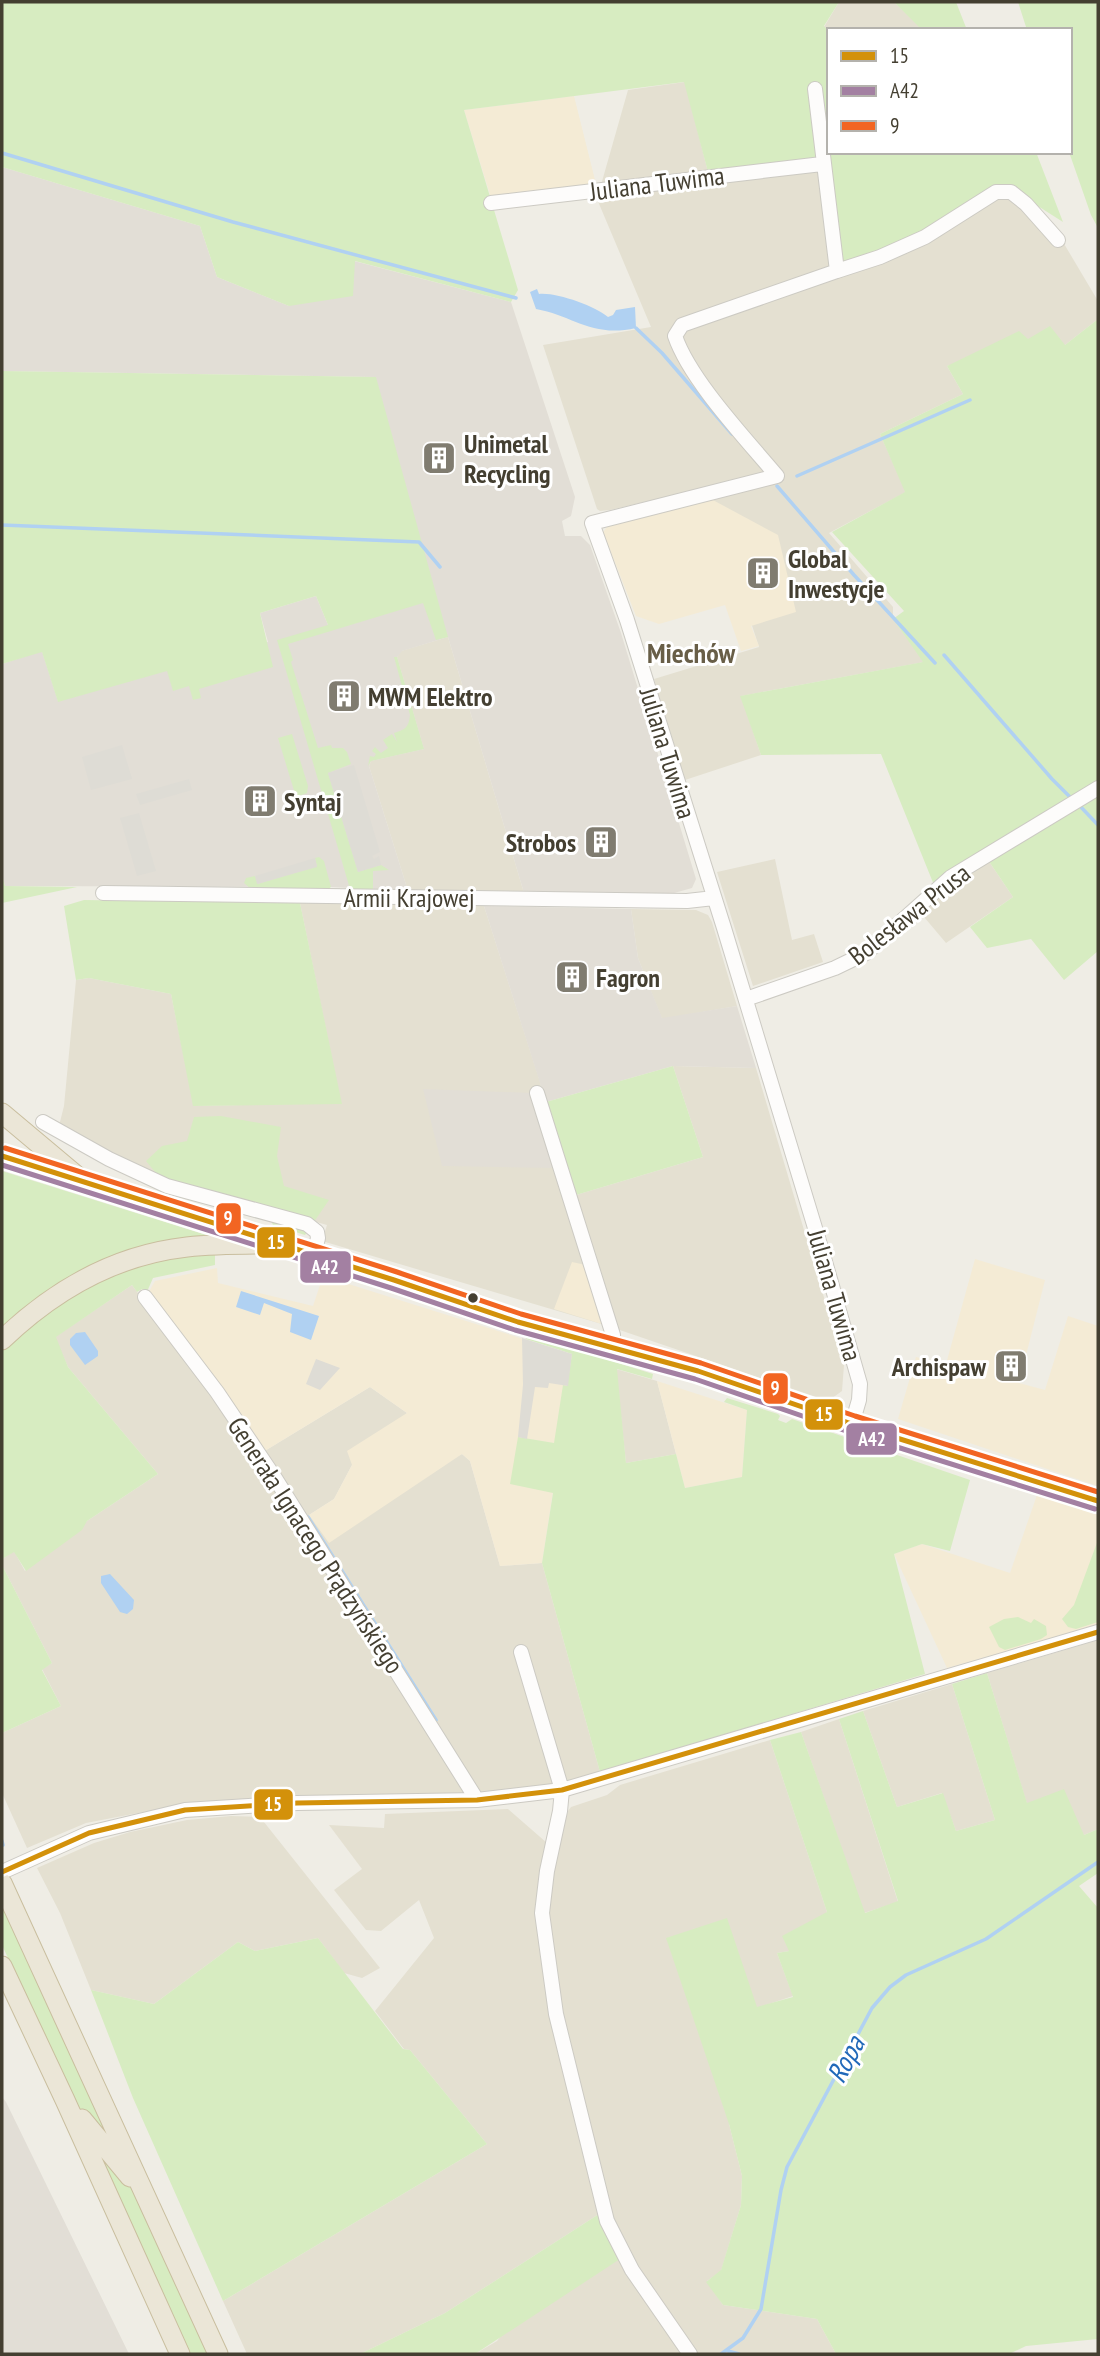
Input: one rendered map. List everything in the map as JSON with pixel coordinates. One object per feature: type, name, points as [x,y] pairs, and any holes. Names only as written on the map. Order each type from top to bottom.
[{"type":"highway","points":[[2,1113],[83,1181]]},
{"type":"highway","points":[[2,1340],[46,1301],[98,1271],[187,1247],[279,1244]]},
{"type":"highway","points":[[2,1883],[218,2354]]},
{"type":"highway","points":[[2,1966],[180,2354]]},
{"type":"highway","points":[[65,2100],[148,2199]]},
{"type":"main road","points":[[2,1156],[314,1254],[518,1322],[719,1378],[852,1424],[1098,1501]]},
{"type":"street","points":[[815,89],[837,271]]},
{"type":"street","name":"Juliana Tuwima","points":[[491,203],[822,164]]},
{"type":"street","name":"Juliana Tuwima","points":[[852,1424],[860,1394],[856,1369],[746,999],[627,620],[592,523],[776,476],[716,403],[680,351],[675,336],[682,325],[880,257],[925,237],[996,192],[1011,192],[1027,204],[1058,240]]},
{"type":"street","name":"Bolesława Prusa","points":[[746,999],[835,968],[866,953],[951,877],[1093,791]]},
{"type":"street","name":"Armii Krajowej","points":[[103,893],[674,901],[714,898]]},
{"type":"street","points":[[537,1093],[613,1335],[611,1348]]},
{"type":"street","points":[[43,1122],[110,1159],[167,1186],[307,1224],[317,1232],[314,1254]]},
{"type":"street","name":"Generała Ignacego Prądzyńskiego","points":[[145,1297],[217,1392],[275,1478],[477,1800]]},
{"type":"street","points":[[2,1872],[89,1833],[185,1810],[297,1803],[477,1800],[562,1790],[1098,1632]]},
{"type":"street","points":[[521,1652],[562,1790],[543,1896],[544,1940],[556,2014],[607,2221],[632,2270],[690,2354]]},
{"type":"shaded area","points":[[839,2],[894,2],[922,28],[827,30],[824,27]]},
{"type":"shaded area","points":[[685,82],[708,172],[827,160],[995,189],[1013,185],[1060,237],[1098,301],[1098,319],[1065,345],[1028,340],[947,366],[963,394],[880,434],[906,492],[829,533],[893,607],[893,619],[924,662],[741,696],[761,755],[685,780],[654,679],[759,647],[707,487],[610,510],[597,509],[543,345],[651,327],[597,199],[628,90]]},
{"type":"shaded area","points":[[574,96],[596,184],[491,198],[464,110]]},
{"type":"shaded area","points":[[2,167],[200,226],[217,277],[289,306],[354,261],[511,302],[575,497],[571,516],[562,521],[565,536],[581,536],[590,545],[621,633],[696,879],[692,888],[667,895],[524,893],[448,637],[402,651],[397,657],[424,749],[371,761],[369,766],[408,891],[331,887],[5,886],[2,875],[2,664],[42,651],[58,701],[268,642],[260,613],[316,596],[328,625],[375,377],[2,371]]},
{"type":"shaded area","name":"Global Inwestycje","points":[[711,499],[778,535],[796,612],[751,626],[759,646],[741,651],[725,605],[659,624],[636,616],[603,532],[615,517]]},
{"type":"shaded area","points":[[448,637],[524,893],[408,891],[369,766],[371,761],[424,749],[397,657],[401,651]]},
{"type":"shaded area","points":[[122,745],[132,779],[91,790],[82,757]]},
{"type":"shaded area","points":[[354,765],[380,852],[372,856],[374,859],[379,856],[381,865],[358,872],[328,773]]},
{"type":"shaded area","points":[[189,779],[192,790],[140,805],[136,794]]},
{"type":"shaded area","points":[[139,813],[156,871],[137,876],[120,818]]},
{"type":"shaded area","points":[[315,858],[317,867],[257,884],[255,876]]},
{"type":"shaded area","points":[[775,859],[792,940],[814,934],[823,962],[753,986],[717,872]]},
{"type":"shaded area","points":[[988,860],[1013,897],[946,943],[919,911],[939,893]]},
{"type":"shaded area","points":[[300,903],[484,906],[576,1195],[703,1157],[673,1066],[756,1068],[844,1365],[842,1391],[828,1401],[605,1325],[322,1241],[327,1225],[156,1177],[59,1126],[64,1106],[76,980],[89,978],[171,994],[194,1106],[341,1103]]},
{"type":"shaded area","points":[[484,906],[631,909],[638,958],[662,1018],[737,1006],[756,1068],[673,1066],[546,1102]]},
{"type":"shaded area","points":[[631,909],[696,910],[708,915],[737,1006],[662,1019],[638,958]]},
{"type":"shaded area","points":[[423,1089],[533,1093],[558,1168],[442,1166]]},
{"type":"shaded area","points":[[975,1259],[1045,1280],[1019,1383],[1045,1390],[1068,1316],[1098,1326],[1098,1486],[898,1419],[916,1357],[946,1364]]},
{"type":"shaded area","points":[[572,1262],[586,1265],[605,1325],[554,1309]]},
{"type":"shaded area","points":[[217,1268],[218,1283],[313,1306],[323,1276],[574,1355],[542,1563],[500,1566],[470,1461],[462,1454],[329,1543],[309,1515],[334,1499],[352,1465],[347,1451],[407,1413],[370,1387],[263,1452],[147,1295],[155,1281]]},
{"type":"shaded area","points":[[132,1285],[209,1391],[263,1452],[370,1387],[407,1413],[352,1465],[334,1499],[309,1515],[462,1454],[470,1461],[500,1566],[542,1563],[600,1772],[553,1784],[486,1792],[285,1797],[185,1804],[86,1823],[27,1848],[2,1793],[2,1733],[61,1706],[42,1669],[52,1663],[2,1565],[2,1559],[14,1551],[25,1571],[87,1521],[158,1474],[68,1367],[55,1337]]},
{"type":"shaded area","points":[[522,1338],[572,1354],[568,1386],[549,1383],[548,1388],[535,1387],[527,1439],[518,1437],[523,1385]]},
{"type":"shaded area","points":[[316,1359],[340,1368],[320,1390],[306,1384]]},
{"type":"shaded area","points":[[616,1369],[657,1381],[676,1454],[626,1463]]},
{"type":"shaded area","points":[[657,1381],[747,1410],[742,1477],[685,1488]]},
{"type":"shaded area","points":[[1037,1495],[1098,1515],[1098,1625],[947,1668],[894,1554],[922,1544],[1010,1573]]},
{"type":"shaded area","points":[[1098,1640],[1098,1829],[1084,1835],[1027,1804],[987,1673]]},
{"type":"shaded area","points":[[952,1684],[995,1820],[956,1831],[942,1793],[897,1807],[863,1711]]},
{"type":"shaded area","points":[[839,1719],[898,1902],[864,1913],[801,1732]]},
{"type":"shaded area","points":[[770,1740],[827,1912],[789,1951],[777,1953],[793,1996],[757,2008],[729,2124],[742,2176],[741,2205],[721,2271],[707,2281],[723,2305],[817,2319],[836,2354],[475,2354],[497,2341],[599,2214],[445,2313],[360,2354],[247,2354],[223,2301],[487,2144],[410,2050],[404,2049],[375,2011],[434,1938],[419,1900],[381,1931],[366,1930],[334,1890],[362,1869],[329,1825],[384,1828],[385,1814],[508,1809],[547,1843],[559,1846],[571,1807],[607,1795],[620,1785]]},
{"type":"shaded area","points":[[231,1816],[260,1817],[380,1968],[362,1978],[344,1973],[318,1938],[255,1951],[238,1942],[154,2004],[91,1990],[60,1913],[37,1868],[94,1843],[130,1832],[187,1820]]},
{"type":"shaded area","points":[[2,2097],[6,2102],[129,2354],[2,2354]]},
{"type":"green space","points":[[2,2],[839,2],[824,26],[827,30],[827,154],[1037,154],[1063,222],[1030,201],[1013,185],[989,193],[903,242],[843,264],[827,160],[708,172],[684,82],[464,110],[518,290],[511,302],[355,261],[353,296],[289,306],[217,277],[200,226],[2,167]]},
{"type":"green space","points":[[894,2],[956,2],[966,28],[920,28]]},
{"type":"green space","points":[[1018,2],[1098,2],[1098,228],[1070,154],[1072,154],[1072,28],[1026,28]]},
{"type":"green space","points":[[1098,319],[1098,951],[1064,980],[1031,939],[987,948],[970,927],[1013,897],[988,860],[934,885],[881,754],[761,755],[740,696],[923,662],[893,619],[904,611],[832,532],[905,492],[880,434],[963,394],[947,366],[1019,331],[1028,339],[1050,326],[1065,345]]},
{"type":"green space","points":[[2,371],[376,377],[448,637],[436,640],[423,603],[288,644],[293,660],[291,662],[318,748],[331,745],[332,748],[343,748],[351,764],[328,773],[358,872],[381,865],[389,870],[373,871],[373,890],[350,889],[277,640],[328,625],[316,596],[260,613],[273,667],[199,689],[201,698],[193,700],[189,686],[173,691],[167,671],[58,702],[42,652],[2,664]]},
{"type":"green space","points":[[394,657],[397,657],[424,749],[371,761],[368,766],[370,756],[374,757],[376,754],[372,751],[375,747],[381,753],[388,748],[383,740],[392,734],[397,742],[394,733],[401,731],[409,722],[410,715]]},
{"type":"green space","points":[[292,734],[308,786],[307,793],[296,797],[278,738]]},
{"type":"green space","points":[[319,857],[324,861],[331,887],[327,890],[251,889],[244,883],[246,878],[255,876],[258,884],[317,866],[315,858]]},
{"type":"green space","points":[[2,875],[5,886],[77,887],[2,903]]},
{"type":"green space","points":[[84,900],[300,903],[342,1104],[193,1106],[171,994],[89,978],[76,980],[64,906]]},
{"type":"green space","points":[[673,1066],[703,1157],[576,1195],[546,1102]]},
{"type":"green space","points":[[221,1116],[281,1127],[277,1156],[284,1186],[329,1200],[305,1235],[273,1225],[264,1207],[160,1178],[146,1161],[162,1146],[187,1141],[194,1117]]},
{"type":"green space","points":[[2,1171],[216,1238],[137,1251],[2,1332]]},
{"type":"green space","points":[[208,1251],[208,1255],[215,1255],[215,1265],[153,1278],[146,1294],[142,1289],[137,1292],[132,1285],[56,1337],[68,1367],[158,1474],[87,1521],[82,1530],[26,1571],[14,1552],[2,1559],[2,1350],[50,1307],[130,1267]]},
{"type":"green space","points":[[523,1333],[653,1374],[652,1379],[617,1369],[626,1463],[676,1454],[685,1488],[742,1477],[747,1410],[724,1402],[727,1398],[778,1414],[778,1420],[786,1423],[792,1419],[970,1480],[950,1551],[922,1544],[894,1554],[925,1674],[600,1772],[542,1563],[553,1493],[510,1484],[518,1437],[554,1443],[563,1385],[567,1386],[572,1354],[526,1339]]},
{"type":"green space","points":[[1098,1540],[1098,1622],[1076,1629],[1068,1627],[1062,1619],[1074,1605]]},
{"type":"green space","points":[[2,1565],[52,1663],[42,1670],[61,1706],[2,1733]]},
{"type":"green space","points":[[1018,1617],[1031,1623],[1034,1619],[1046,1626],[1047,1635],[1005,1650],[999,1647],[989,1627],[1004,1619]]},
{"type":"green space","points":[[987,1673],[1027,1803],[1064,1789],[1084,1835],[1098,1829],[1098,1873],[1079,1886],[1098,1908],[1098,2339],[1026,2346],[1009,2354],[836,2354],[817,2319],[723,2305],[706,2282],[721,2270],[741,2205],[742,2176],[729,2124],[666,1938],[727,1918],[757,2007],[793,1997],[777,1953],[789,1951],[782,1936],[827,1912],[770,1740],[801,1732],[865,1913],[898,1901],[839,1719],[863,1711],[897,1807],[943,1793],[956,1831],[995,1820],[952,1684]]},
{"type":"green space","points":[[2,1900],[211,2354],[189,2354],[2,1945]]},
{"type":"green space","points":[[318,1938],[403,2049],[410,2050],[487,2144],[223,2301],[133,2098],[91,1990],[154,2004],[238,1942],[255,1951]]},
{"type":"green space","points":[[599,2214],[620,2259],[475,2354],[360,2354],[445,2313]]},
{"type":"water","points":[[537,289],[539,294],[575,301],[608,317],[616,310],[635,307],[636,328],[595,328],[536,309],[530,292]]},
{"type":"water","points":[[241,1291],[319,1316],[311,1340],[290,1332],[292,1314],[264,1303],[260,1315],[236,1307]]},
{"type":"water","points":[[85,1332],[98,1351],[98,1356],[85,1365],[70,1345],[70,1339],[76,1333]]},
{"type":"water","points":[[110,1574],[134,1600],[133,1609],[127,1614],[120,1612],[101,1583],[101,1576]]},
{"type":"waterway","points":[[2,153],[233,222],[516,298]]},
{"type":"waterway","points":[[636,328],[662,353],[732,434]]},
{"type":"waterway","points":[[797,476],[970,400]]},
{"type":"waterway","points":[[777,486],[935,663]]},
{"type":"waterway","points":[[2,525],[419,542],[440,567]]},
{"type":"waterway","points":[[944,655],[1072,799]]},
{"type":"waterway","points":[[1078,804],[1098,825]]},
{"type":"waterway","points":[[308,1517],[436,1720]]},
{"type":"waterway","points":[[2,1841],[3,1845]]},
{"type":"waterway","name":"Ropa","points":[[721,2354],[743,2338],[761,2309],[787,2167],[872,2008],[890,1987],[906,1975],[986,1939],[1098,1862]]},
{"type":"waterway","points":[[728,2351],[739,2354]]},
{"type":"transit line","name":"9","points":[[5,1148],[521,1314],[701,1363],[855,1416],[1098,1492]]},
{"type":"transit line","name":"15","points":[[2,1156],[518,1322],[698,1371],[852,1424],[1098,1501]]},
{"type":"transit line","name":"A42","points":[[2,1165],[515,1330],[695,1379],[849,1432],[1095,1509]]},
{"type":"transit line","name":"15","points":[[2,1872],[89,1833],[185,1810],[297,1803],[477,1800],[562,1790],[1098,1632]]},
{"type":"place","name":"Unimetal Recycling","points":[[439,458]]},
{"type":"place","name":"Global Inwestycje","points":[[763,573]]},
{"type":"place","name":"MWM Elektro","points":[[344,696]]},
{"type":"place","name":"Syntaj","points":[[260,801]]},
{"type":"place","name":"Strobos","points":[[601,842]]},
{"type":"place","name":"Fagron","points":[[572,977]]},
{"type":"place","name":"Archispaw","points":[[1011,1366]]},
{"type":"district","name":"Miechów","points":[[691,652]]}]
